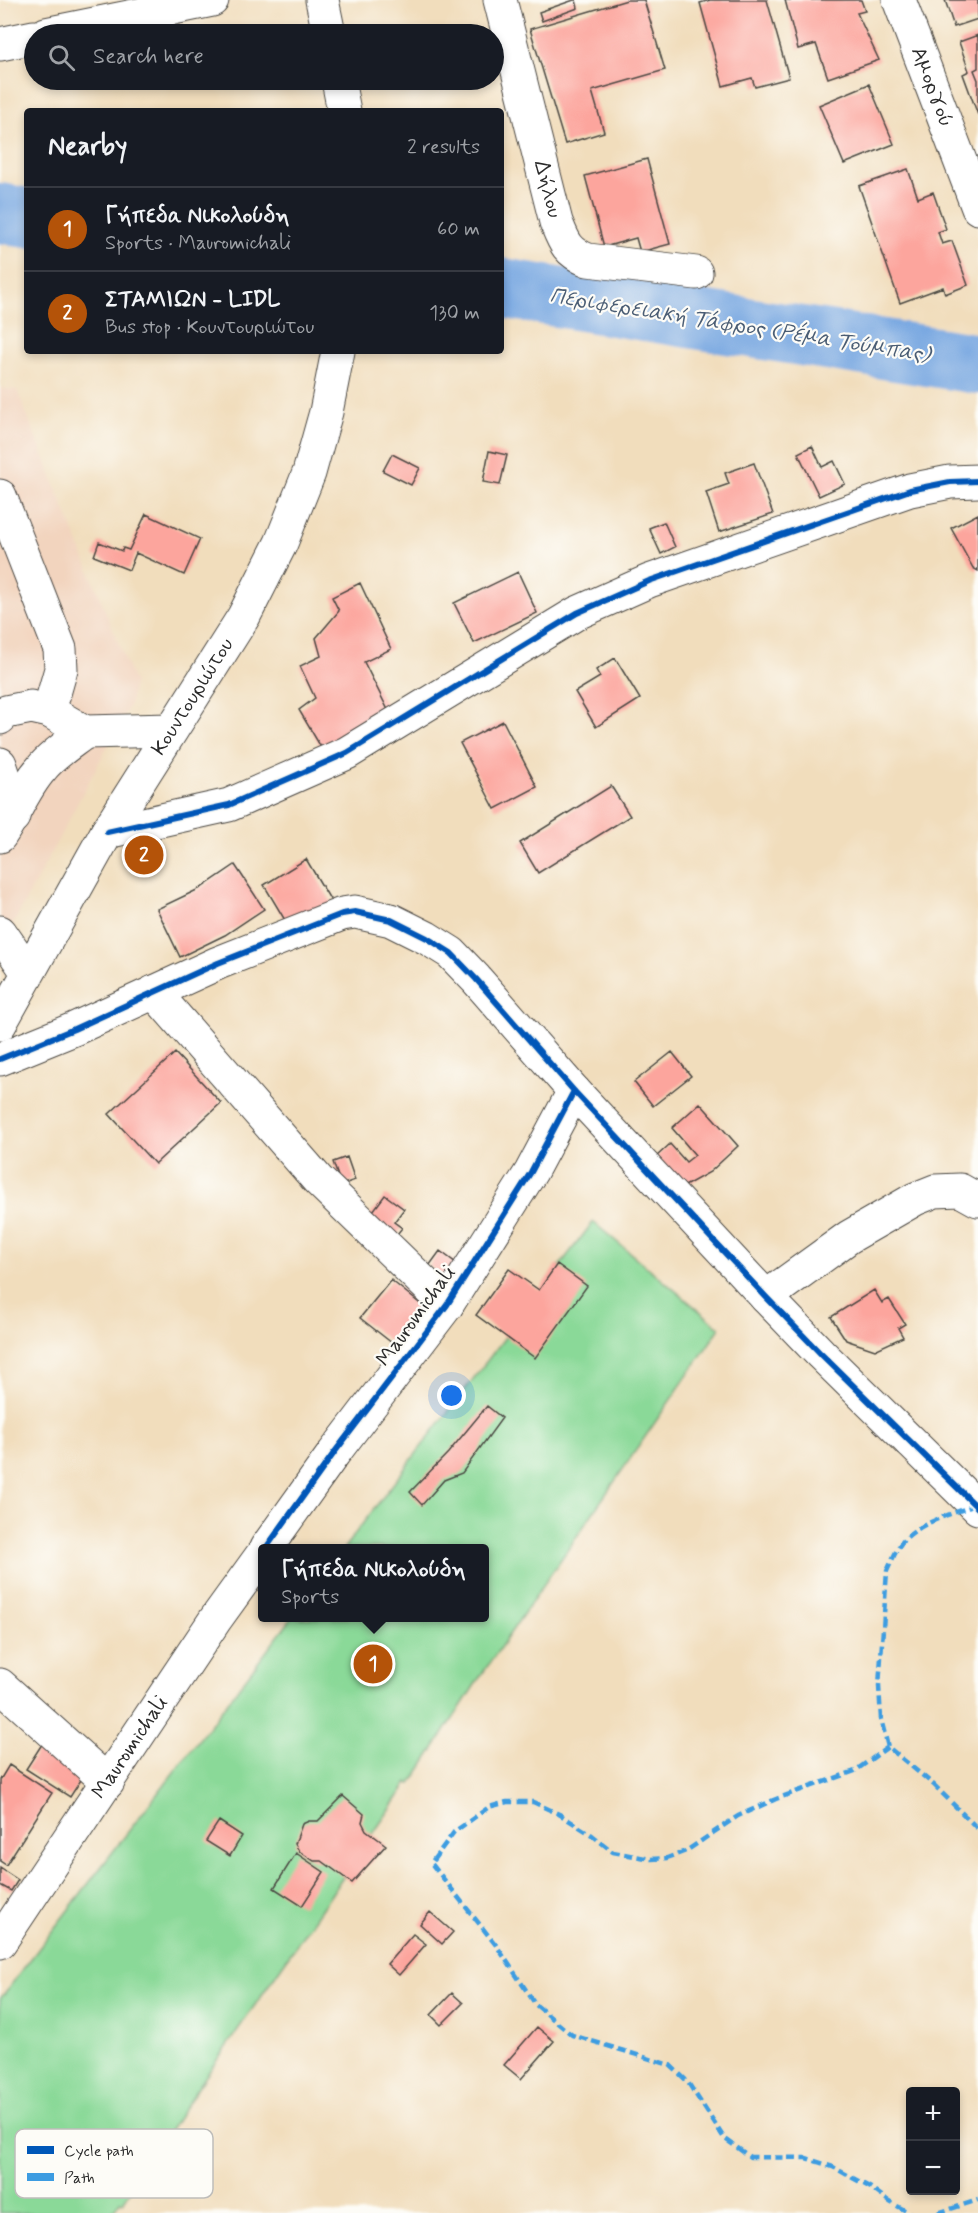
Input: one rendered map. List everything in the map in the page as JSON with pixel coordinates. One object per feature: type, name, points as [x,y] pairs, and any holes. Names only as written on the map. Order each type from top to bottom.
[{"type":"street","points":[[95,24],[212,0]]},
{"type":"street","points":[[322,0],[327,24]]},
{"type":"street","name":"Δήλου","points":[[500,0],[556,222],[564,241],[575,255],[588,260],[696,273]]},
{"type":"street","name":"Αμοργού","points":[[899,0],[968,156],[978,208]]},
{"type":"street","points":[[0,44],[24,39]]},
{"type":"street","points":[[340,90],[343,108]]},
{"type":"street","name":"Κουντουριώτου","points":[[0,1024],[107,832],[244,616],[281,543],[309,473],[326,412],[337,354]]},
{"type":"street","points":[[107,832],[229,805],[347,753],[577,613],[649,581],[910,490],[950,482],[978,481]]},
{"type":"street","points":[[0,496],[60,649],[61,669],[49,711]]},
{"type":"street","points":[[0,717],[6,712],[31,707],[49,711],[85,732],[171,730]]},
{"type":"street","points":[[6,826],[29,785],[43,766],[85,732]]},
{"type":"street","points":[[0,764],[8,788],[6,826]]},
{"type":"street","points":[[0,1059],[74,1029],[218,963],[342,914],[355,912],[391,920],[451,953],[477,979],[574,1091],[766,1297],[978,1508]]},
{"type":"street","points":[[0,932],[27,972]]},
{"type":"street","points":[[154,992],[318,1180],[447,1305]]},
{"type":"street","name":"Mauromichali","points":[[269,1544],[334,1453],[447,1305],[531,1172],[574,1091]]},
{"type":"street","points":[[766,1297],[849,1237],[915,1199],[935,1191],[960,1190],[978,1200]]},
{"type":"street","name":"Mauromichali","points":[[0,1942],[215,1620],[258,1561]]},
{"type":"street","points":[[0,1685],[108,1782]]},
{"type":"shaded area","points":[[0,388],[17,390],[134,682],[130,704],[0,949]]},
{"type":"green space","points":[[593,1222],[720,1328],[478,1680],[411,1784],[408,1783],[171,2129],[15,2129],[15,2198],[126,2198],[123,2202],[120,2201],[112,2213],[0,2213],[0,1999],[289,1622],[489,1622],[489,1544],[347,1544]]},
{"type":"building","points":[[574,0],[578,8],[542,21],[539,12]]},
{"type":"building","points":[[627,0],[644,0],[665,70],[592,91],[604,132],[565,144],[530,29]]},
{"type":"building","points":[[710,0],[767,0],[789,78],[755,87],[752,78],[723,86],[700,3]]},
{"type":"building","points":[[785,0],[861,0],[865,11],[857,13],[879,60],[828,78],[816,44],[798,49]]},
{"type":"building","points":[[945,0],[978,0],[978,19],[954,27]]},
{"type":"building","points":[[978,35],[978,68],[974,70],[978,80],[978,115],[963,74],[969,71],[959,42]]},
{"type":"building","points":[[869,84],[894,144],[844,164],[819,105]]},
{"type":"building","points":[[647,159],[670,244],[640,252],[636,238],[604,247],[585,176]]},
{"type":"building","points":[[908,169],[918,198],[933,192],[946,229],[938,232],[942,244],[952,241],[968,285],[945,294],[943,287],[900,303],[859,186]]},
{"type":"building","points":[[812,446],[822,467],[834,461],[845,484],[819,496],[798,453]]},
{"type":"building","points":[[489,451],[507,455],[500,485],[483,482]]},
{"type":"building","points":[[392,454],[420,468],[411,485],[383,471]]},
{"type":"building","points":[[754,463],[773,514],[719,532],[706,492],[729,484],[725,473]]},
{"type":"building","points":[[146,514],[200,539],[184,575],[136,553],[129,570],[94,556],[99,542],[122,551],[123,548],[129,550]]},
{"type":"building","points":[[978,514],[978,571],[973,568],[951,528]]},
{"type":"building","points":[[664,522],[675,547],[661,554],[649,528]]},
{"type":"building","points":[[518,572],[537,613],[474,643],[454,603]]},
{"type":"building","points":[[360,583],[391,649],[364,662],[394,722],[325,754],[299,710],[315,698],[300,666],[321,656],[316,638],[339,611],[332,597]]},
{"type":"building","points":[[615,658],[640,699],[596,727],[575,692],[600,677],[596,670]]},
{"type":"building","points":[[503,721],[537,787],[495,809],[460,743]]},
{"type":"building","points":[[611,786],[630,816],[538,873],[520,843]]},
{"type":"building","points":[[306,859],[334,906],[292,932],[264,885]]},
{"type":"building","points":[[235,865],[264,909],[225,935],[180,957],[157,909],[201,888]]},
{"type":"building","points":[[672,1052],[691,1076],[653,1106],[634,1082]]},
{"type":"building","points":[[175,1053],[221,1103],[155,1164],[109,1114]]},
{"type":"building","points":[[700,1103],[738,1146],[710,1172],[683,1187],[656,1157],[670,1144],[686,1162],[695,1155],[672,1128]]},
{"type":"building","points":[[347,1157],[355,1180],[341,1185],[333,1162]]},
{"type":"building","points":[[385,1195],[404,1209],[394,1222],[402,1228],[393,1239],[367,1219]]},
{"type":"building","points":[[440,1251],[456,1263],[445,1278],[429,1266]]},
{"type":"building","points":[[557,1264],[587,1286],[535,1358],[476,1315],[509,1269],[539,1290]]},
{"type":"building","points":[[391,1280],[435,1316],[406,1354],[360,1318]]},
{"type":"building","points":[[874,1290],[882,1303],[889,1299],[905,1324],[898,1328],[903,1337],[875,1350],[846,1340],[831,1317]]},
{"type":"building","points":[[487,1406],[502,1418],[462,1473],[444,1480],[422,1505],[410,1492],[448,1453]]},
{"type":"building","points":[[44,1741],[88,1769],[70,1797],[26,1769]]},
{"type":"building","points":[[9,1765],[52,1793],[6,1865],[0,1861],[0,1780]]},
{"type":"building","points":[[343,1796],[364,1814],[362,1822],[366,1830],[386,1845],[352,1883],[322,1861],[314,1861],[299,1851],[295,1844],[302,1824],[318,1821]]},
{"type":"building","points":[[219,1821],[242,1836],[230,1856],[206,1841]]},
{"type":"building","points":[[296,1853],[324,1872],[302,1906],[274,1888]]},
{"type":"building","points":[[0,1868],[18,1880],[11,1891],[0,1885]]},
{"type":"building","points":[[430,1912],[453,1932],[442,1944],[420,1924]]},
{"type":"building","points":[[413,1934],[426,1944],[399,1975],[387,1964]]},
{"type":"building","points":[[452,1993],[463,2003],[441,2025],[431,2015]]},
{"type":"building","points":[[537,2027],[554,2041],[521,2079],[504,2065]]},
{"type":"waterway","points":[[0,213],[24,217]]},
{"type":"waterway","name":"Περιφερειακή Τάφρος (Ρέμα Τούμπας)","points":[[504,288],[978,364]]},
{"type":"marked path","points":[[976,1505],[937,1519],[918,1529],[910,1534],[896,1551],[887,1571],[879,1686],[881,1719],[888,1747],[934,1785],[978,1829]]},
{"type":"marked path","points":[[888,1747],[855,1771],[776,1799],[738,1816],[686,1851],[667,1858],[651,1859],[613,1852],[592,1835],[559,1814],[533,1802],[507,1802],[489,1807],[454,1832],[431,1863],[496,1945],[536,2005],[572,2035],[670,2065],[687,2081],[724,2138],[750,2157],[806,2158],[833,2167],[910,2213]]},
{"type":"marked path","points":[[938,2213],[978,2200]]},
{"type":"cycle path","points":[[107,832],[229,805],[347,753],[577,613],[649,581],[910,490],[950,482],[978,481]]},
{"type":"cycle path","points":[[0,1059],[74,1029],[218,963],[342,914],[355,912],[391,920],[451,953],[574,1091],[766,1297],[978,1508]]},
{"type":"cycle path","points":[[269,1544],[334,1453],[447,1305],[531,1172],[574,1091]]},
{"type":"place","name":"ΣΤΑΜΙΩΝ - LIDL","points":[[144,855]]},
{"type":"place","name":"Γήπεδα Νικολούδη","points":[[373,1664]]}]
